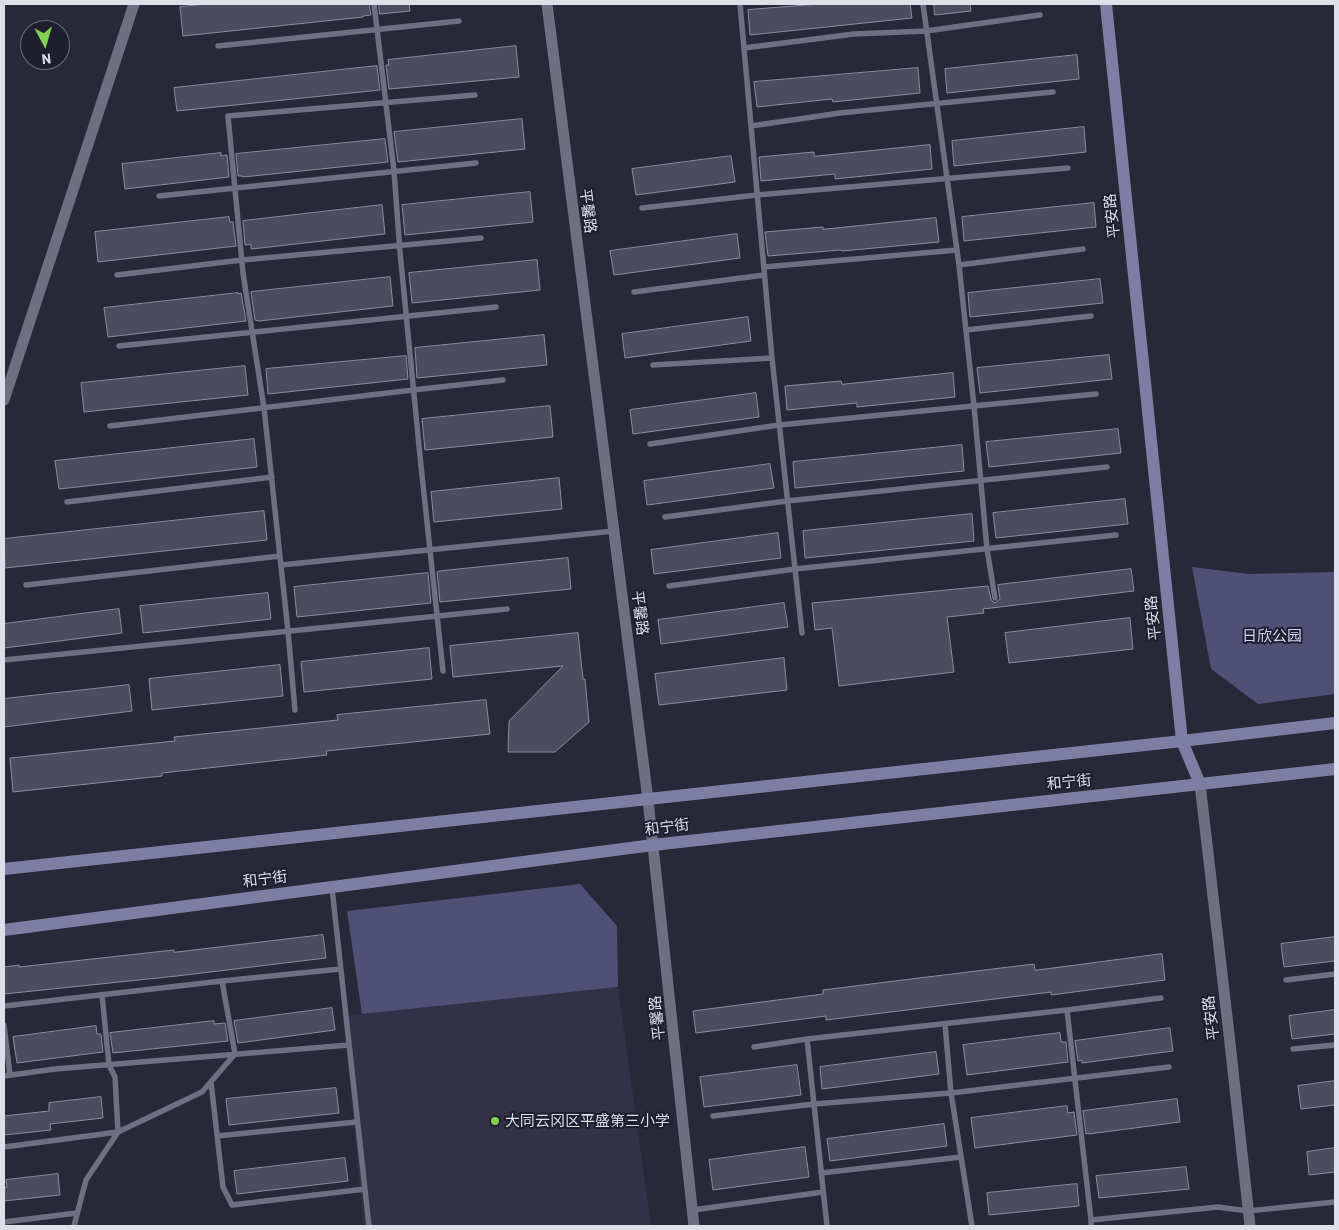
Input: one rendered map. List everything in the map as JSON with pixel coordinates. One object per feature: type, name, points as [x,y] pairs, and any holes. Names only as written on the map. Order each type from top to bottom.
[{"type":"main road","name":"平安路","points":[[1106,4],[1182,741],[1200,784]]},
{"type":"main road","name":"和宁街","points":[[4,870],[1335,723]]},
{"type":"main road","name":"和宁街","points":[[4,930],[653,845],[1335,769]]},
{"type":"street","points":[[4,400],[134,4]]},
{"type":"street","name":"平馨路","points":[[547,4],[648,800],[694,1226]]},
{"type":"street","name":"平安路","points":[[1200,784],[1250,1226]]},
{"type":"lane","points":[[374,4],[394,171],[413,390],[443,671]]},
{"type":"lane","points":[[740,4],[772,358],[802,632]]},
{"type":"lane","points":[[923,4],[959,264],[987,549],[994,598]]},
{"type":"lane","points":[[744,48],[854,34],[926,30],[1040,15]]},
{"type":"lane","points":[[218,46],[459,21]]},
{"type":"lane","points":[[751,126],[840,113],[1053,92]]},
{"type":"lane","points":[[294,710],[272,478],[264,408],[242,260],[228,116],[475,95]]},
{"type":"lane","points":[[160,196],[476,163]]},
{"type":"lane","points":[[642,208],[757,195],[1068,168]]},
{"type":"lane","points":[[117,275],[242,260],[481,238]]},
{"type":"lane","points":[[959,264],[1083,249]]},
{"type":"lane","points":[[764,267],[957,250]]},
{"type":"lane","points":[[634,292],[764,275]]},
{"type":"lane","points":[[118,346],[496,307]]},
{"type":"lane","points":[[966,330],[1091,316]]},
{"type":"lane","points":[[653,365],[772,358]]},
{"type":"lane","points":[[110,426],[503,380]]},
{"type":"lane","points":[[650,444],[779,425],[1096,394]]},
{"type":"lane","points":[[665,517],[787,501],[1107,467]]},
{"type":"lane","points":[[68,502],[272,478]]},
{"type":"lane","points":[[281,565],[614,531]]},
{"type":"lane","points":[[669,586],[795,569],[1116,535]]},
{"type":"lane","points":[[26,585],[280,556]]},
{"type":"lane","points":[[4,660],[507,609]]},
{"type":"lane","points":[[332,887],[369,1226]]},
{"type":"lane","points":[[4,1006],[340,969]]},
{"type":"lane","points":[[1286,980],[1335,974]]},
{"type":"lane","points":[[4,1147],[118,1132],[202,1092],[234,1054],[222,981]]},
{"type":"lane","points":[[74,1226],[86,1180],[118,1132],[115,1077],[109,1065],[102,995]]},
{"type":"lane","points":[[754,1047],[807,1039],[1161,998]]},
{"type":"lane","points":[[1067,1010],[1091,1223],[1218,1207],[1248,1211],[1335,1202]]},
{"type":"lane","points":[[945,1024],[952,1093],[972,1226]]},
{"type":"lane","points":[[4,1025],[7,1076],[55,1069],[349,1046]]},
{"type":"lane","points":[[807,1039],[827,1226]]},
{"type":"lane","points":[[1293,1049],[1335,1045]]},
{"type":"lane","points":[[713,1116],[814,1104],[952,1093],[1169,1067]]},
{"type":"lane","points":[[211,1082],[224,1187],[232,1205],[365,1189]]},
{"type":"lane","points":[[217,1136],[357,1122]]},
{"type":"lane","points":[[821,1172],[961,1157]]},
{"type":"lane","points":[[693,1210],[823,1192]]},
{"type":"lane","points":[[4,1222],[77,1213]]},
{"type":"shaded area","name":"大同云冈区平盛第三小学","points":[[618,987],[651,1226],[364,1226],[343,1016]]},
{"type":"green space","name":"日欣公园","points":[[1192,567],[1249,574],[1335,572],[1335,694],[1258,704],[1211,669]]},
{"type":"green space","points":[[580,884],[617,926],[618,987],[362,1014],[347,911]]},
{"type":"building","points":[[207,4],[369,4],[371,15],[183,36],[180,7]]},
{"type":"building","points":[[379,4],[409,4],[410,11],[380,14]]},
{"type":"building","points":[[820,4],[910,4],[912,18],[750,35],[748,10]]},
{"type":"building","points":[[934,4],[970,4],[971,11],[935,15]]},
{"type":"building","points":[[516,46],[519,77],[389,89],[386,65],[389,65],[388,60]]},
{"type":"building","points":[[1077,55],[1079,79],[947,93],[945,69]]},
{"type":"building","points":[[377,66],[380,90],[177,111],[174,88]]},
{"type":"building","points":[[918,68],[920,93],[833,102],[832,99],[757,107],[754,82]]},
{"type":"building","points":[[522,119],[525,149],[398,162],[394,132]]},
{"type":"building","points":[[1084,127],[1086,152],[954,166],[952,141]]},
{"type":"building","points":[[385,139],[388,162],[238,176],[236,154]]},
{"type":"building","points":[[930,145],[932,169],[835,179],[835,174],[761,181],[759,157],[814,152],[814,156]]},
{"type":"building","points":[[221,153],[221,156],[227,155],[229,177],[125,189],[122,164]]},
{"type":"building","points":[[731,156],[735,182],[636,195],[632,169]]},
{"type":"building","points":[[530,192],[533,222],[405,235],[402,205]]},
{"type":"building","points":[[1094,203],[1096,227],[964,241],[962,217]]},
{"type":"building","points":[[382,205],[385,234],[251,249],[251,244],[245,245],[243,221]]},
{"type":"building","points":[[229,217],[230,222],[233,222],[236,246],[98,262],[95,232]]},
{"type":"building","points":[[936,218],[939,242],[768,256],[765,232],[823,227],[823,229]]},
{"type":"building","points":[[737,234],[740,258],[614,275],[610,251]]},
{"type":"building","points":[[537,260],[540,290],[412,303],[409,273]]},
{"type":"building","points":[[390,277],[393,306],[255,320],[251,292]]},
{"type":"building","points":[[1100,279],[1103,303],[970,317],[968,293]]},
{"type":"building","points":[[241,293],[246,321],[108,337],[104,308]]},
{"type":"building","points":[[748,317],[751,341],[625,358],[622,334]]},
{"type":"building","points":[[544,335],[547,365],[417,378],[415,348]]},
{"type":"building","points":[[1109,355],[1112,379],[980,393],[977,368]]},
{"type":"building","points":[[406,356],[408,379],[268,394],[266,369]]},
{"type":"building","points":[[245,366],[248,395],[84,412],[81,383]]},
{"type":"building","points":[[953,373],[955,397],[857,407],[857,403],[787,410],[785,386],[841,381],[842,384]]},
{"type":"building","points":[[756,393],[759,417],[633,434],[630,410]]},
{"type":"building","points":[[550,406],[553,437],[425,450],[422,419]]},
{"type":"building","points":[[1118,429],[1121,453],[989,467],[986,442]]},
{"type":"building","points":[[254,439],[257,467],[59,489],[55,461]]},
{"type":"building","points":[[962,445],[964,471],[795,488],[793,462]]},
{"type":"building","points":[[770,464],[774,488],[647,505],[644,481]]},
{"type":"building","points":[[559,478],[562,509],[434,522],[431,492]]},
{"type":"building","points":[[1125,499],[1128,524],[996,538],[993,513]]},
{"type":"building","points":[[264,511],[267,540],[5,568],[4,539]]},
{"type":"building","points":[[972,514],[974,541],[805,558],[803,531]]},
{"type":"building","points":[[778,533],[781,558],[654,574],[651,550]]},
{"type":"building","points":[[568,558],[571,589],[440,602],[437,572]]},
{"type":"building","points":[[1131,569],[1134,591],[983,609],[984,613],[947,617],[954,672],[839,686],[832,628],[815,630],[812,603],[988,586],[991,599],[995,603],[1000,599],[998,585]]},
{"type":"building","points":[[428,573],[431,603],[297,617],[294,587]]},
{"type":"building","points":[[268,593],[271,619],[143,633],[140,606]]},
{"type":"building","points":[[784,603],[788,627],[661,644],[658,620]]},
{"type":"building","points":[[119,609],[122,633],[4,648],[4,624]]},
{"type":"building","points":[[1130,618],[1133,649],[1009,663],[1005,633]]},
{"type":"building","points":[[578,633],[589,722],[555,752],[508,752],[509,721],[563,666],[453,677],[450,646]]},
{"type":"building","points":[[429,648],[432,679],[304,692],[301,662]]},
{"type":"building","points":[[784,658],[787,690],[659,705],[655,674]]},
{"type":"building","points":[[280,665],[283,696],[152,710],[149,679]]},
{"type":"building","points":[[129,685],[132,711],[4,727],[4,699]]},
{"type":"building","points":[[486,700],[490,734],[326,751],[327,755],[162,773],[162,776],[13,792],[10,758],[175,741],[174,737],[338,720],[337,715]]},
{"type":"building","points":[[323,935],[326,958],[4,994],[4,967],[174,950],[174,952]]},
{"type":"building","points":[[1335,937],[1335,961],[1284,967],[1281,944]]},
{"type":"building","points":[[1162,954],[1165,980],[1051,995],[1051,992],[826,1020],[826,1016],[696,1033],[693,1011],[823,994],[823,990],[1034,964],[1035,970]]},
{"type":"building","points":[[332,1008],[335,1030],[238,1043],[234,1021]]},
{"type":"building","points":[[1335,1010],[1335,1034],[1292,1039],[1289,1016]]},
{"type":"building","points":[[214,1021],[214,1024],[225,1023],[228,1041],[113,1053],[110,1033]]},
{"type":"building","points":[[96,1026],[97,1034],[101,1034],[103,1052],[17,1063],[13,1037]]},
{"type":"building","points":[[1170,1028],[1173,1051],[1082,1063],[1082,1060],[1078,1061],[1075,1041]]},
{"type":"building","points":[[1060,1033],[1061,1042],[1066,1042],[1068,1062],[967,1075],[963,1045]]},
{"type":"building","points":[[936,1052],[939,1074],[822,1089],[820,1067]]},
{"type":"building","points":[[797,1065],[801,1095],[704,1107],[700,1077]]},
{"type":"building","points":[[1335,1081],[1335,1105],[1301,1109],[1298,1086]]},
{"type":"building","points":[[336,1088],[339,1113],[229,1125],[226,1099]]},
{"type":"building","points":[[101,1097],[103,1118],[50,1124],[51,1130],[4,1135],[4,1116],[49,1111],[49,1103]]},
{"type":"building","points":[[1177,1099],[1180,1122],[1086,1134],[1083,1111]]},
{"type":"building","points":[[1067,1106],[1068,1113],[1074,1112],[1077,1135],[975,1148],[971,1118]]},
{"type":"building","points":[[944,1124],[947,1146],[830,1161],[827,1139]]},
{"type":"building","points":[[805,1147],[809,1177],[713,1190],[709,1160]]},
{"type":"building","points":[[1335,1148],[1335,1172],[1309,1175],[1307,1152]]},
{"type":"building","points":[[345,1158],[348,1181],[237,1194],[234,1171]]},
{"type":"building","points":[[1186,1167],[1189,1189],[1099,1198],[1096,1176]]},
{"type":"building","points":[[58,1174],[60,1195],[4,1201],[4,1188],[7,1187],[6,1180]]},
{"type":"building","points":[[1077,1184],[1079,1206],[989,1215],[987,1193]]},
{"type":"place","name":"大同云冈区平盛第三小学","points":[[495,1121]]}]
